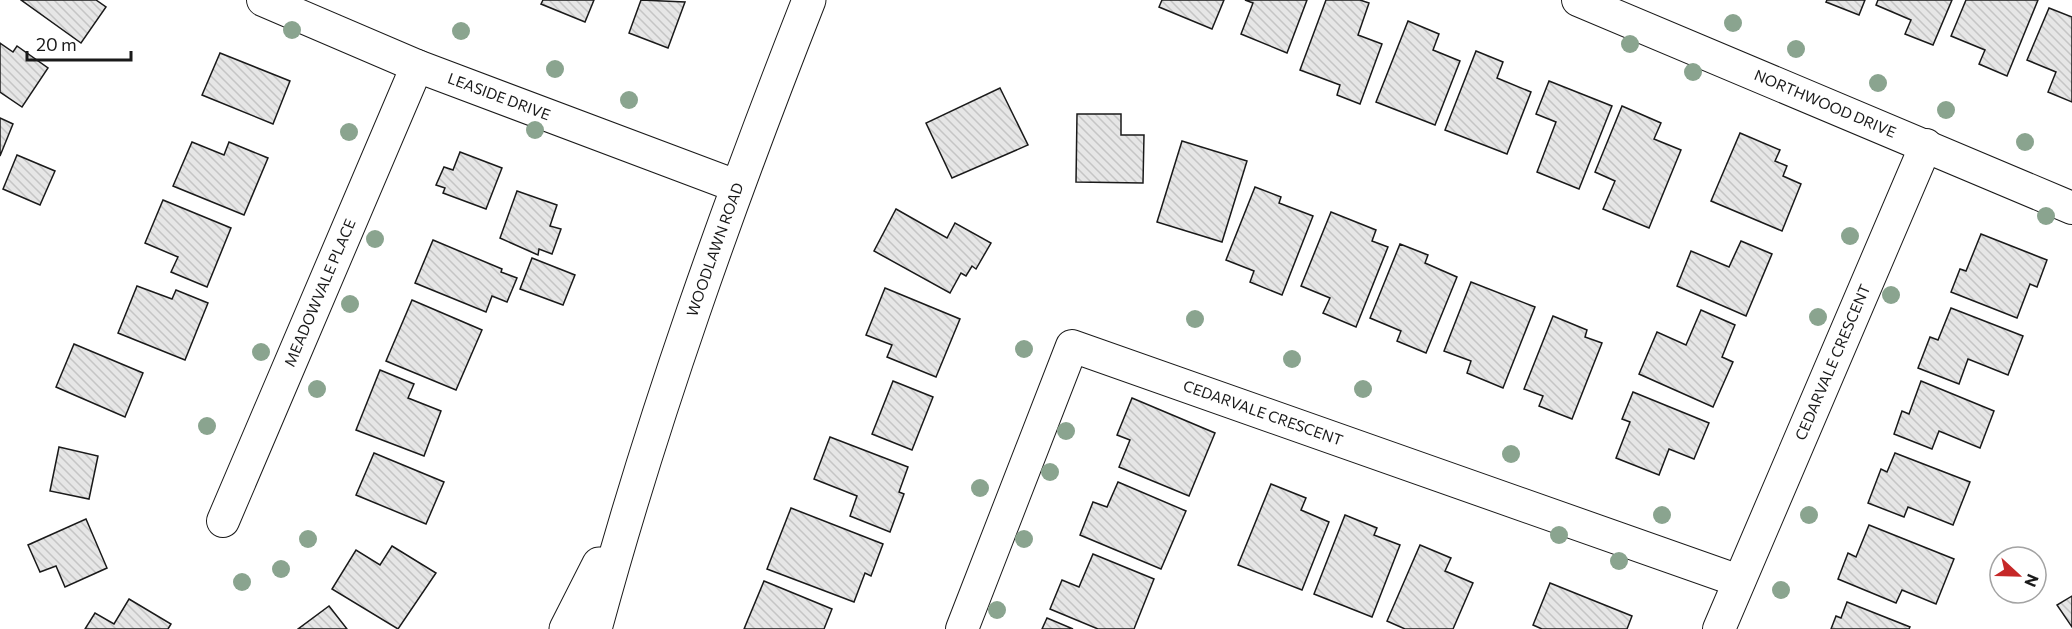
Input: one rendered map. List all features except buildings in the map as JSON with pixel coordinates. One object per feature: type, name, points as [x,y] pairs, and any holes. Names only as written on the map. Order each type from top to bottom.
[{"type":"main road","name":"WOODLAWN ROAD","points":[[596,629],[630,503],[736,186],[809,0]]},
{"type":"main road","name":"WOODLAWN ROAD","points":[[566,629],[630,503]]},
{"type":"street","name":"LEASIDE DRIVE","points":[[263,0],[417,66],[736,186]]},
{"type":"street","name":"NORTHWOOD DRIVE","points":[[1578,0],[2072,208]]},
{"type":"street","name":"MEADOWVALE PLACE","points":[[223,521],[417,66]]},
{"type":"street","name":"CEDARVALE CRESCENT","points":[[1719,629],[1926,145]]},
{"type":"street","name":"CEDARVALE CRESCENT","points":[[962,629],[1072,346],[1739,581]]}]
